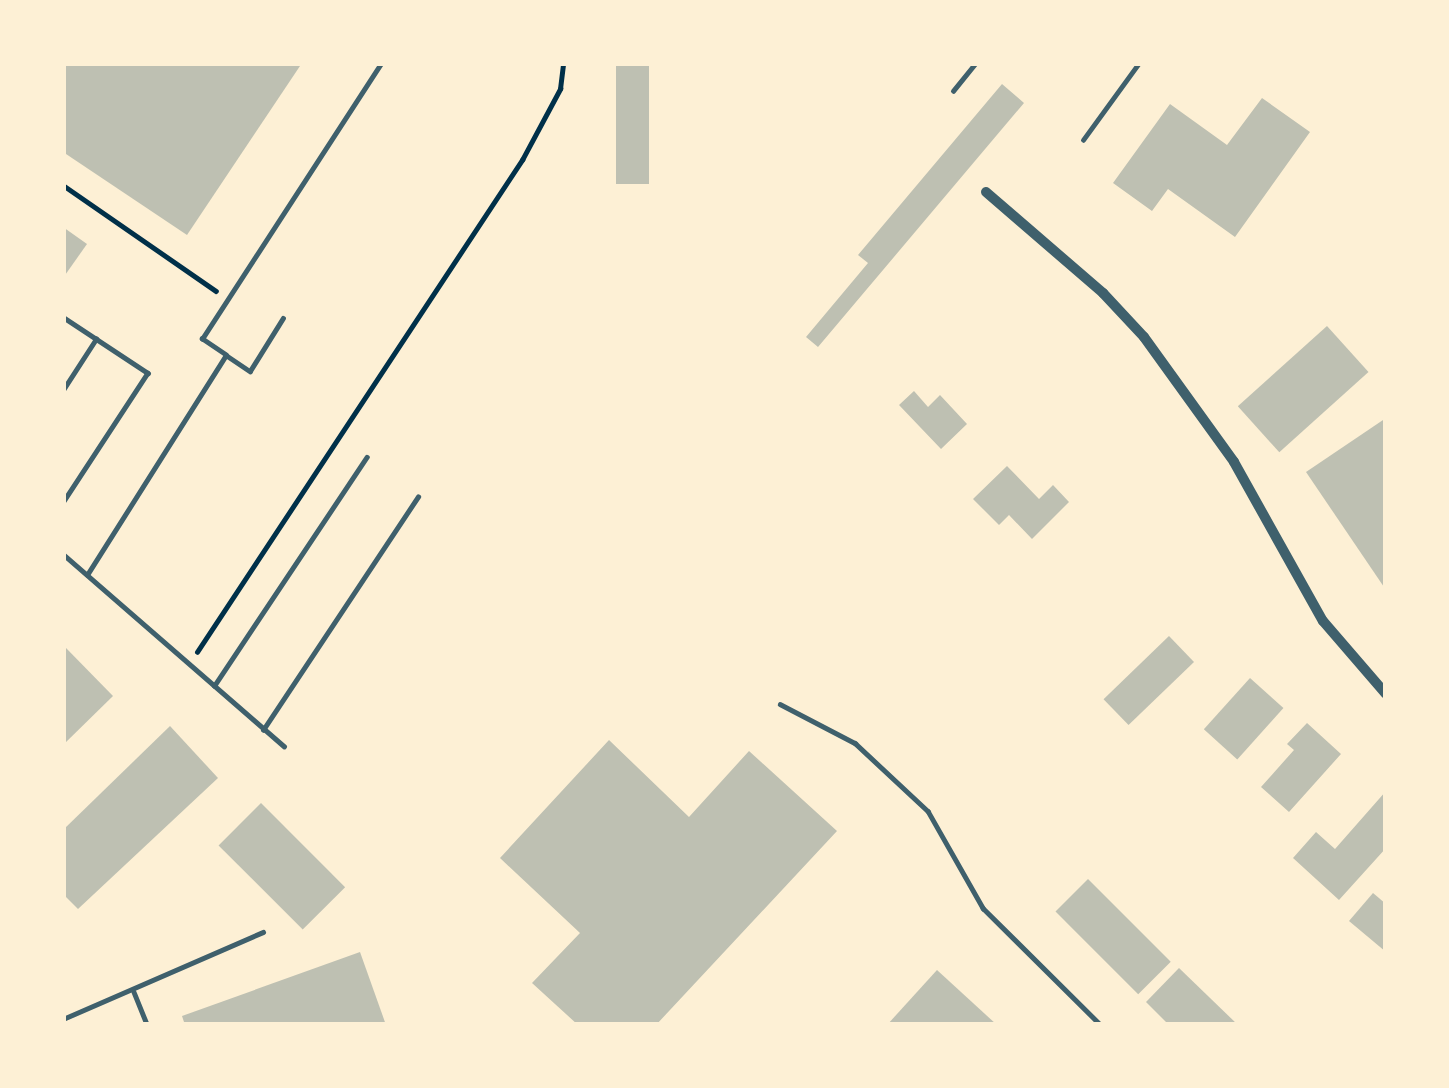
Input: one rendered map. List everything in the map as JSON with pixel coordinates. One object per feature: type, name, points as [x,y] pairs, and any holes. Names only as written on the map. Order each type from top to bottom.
[{"type":"street","points":[[986,192],[1103,293],[1144,337],[1234,462],[1323,621],[1386,694]]},
{"type":"lane","points":[[284,318],[250,370],[202,339],[381,63]]},
{"type":"lane","points":[[953,91],[976,63]]},
{"type":"lane","points":[[1083,140],[1139,63]]},
{"type":"lane","points":[[63,317],[148,373],[63,503]]},
{"type":"lane","points":[[63,390],[96,339]]},
{"type":"lane","points":[[87,575],[226,355]]},
{"type":"lane","points":[[214,686],[367,457]]},
{"type":"lane","points":[[263,730],[418,496]]},
{"type":"lane","points":[[63,554],[284,746]]},
{"type":"lane","points":[[780,704],[855,743],[928,811],[983,908],[1100,1025]]},
{"type":"lane","points":[[63,1019],[134,992],[262,932]]},
{"type":"lane","points":[[134,992],[147,1025]]},
{"type":"path","points":[[189,664],[522,160],[560,89],[563,63]]},
{"type":"path","points":[[63,185],[228,300]]},
{"type":"building","points":[[63,63],[302,63],[187,235],[63,152]]},
{"type":"building","points":[[616,63],[649,63],[649,184],[616,184]]},
{"type":"building","points":[[1002,84],[1024,103],[818,347],[806,337],[868,263],[858,255]]},
{"type":"building","points":[[1262,98],[1310,132],[1235,237],[1168,189],[1152,211],[1113,183],[1170,104],[1227,145]]},
{"type":"building","points":[[63,227],[87,244],[63,278]]},
{"type":"building","points":[[1327,326],[1368,372],[1279,452],[1238,406]]},
{"type":"building","points":[[914,391],[928,407],[940,395],[967,424],[941,449],[899,405]]},
{"type":"building","points":[[1386,418],[1386,590],[1306,472]]},
{"type":"building","points":[[1007,466],[1039,499],[1053,485],[1069,502],[1032,539],[1009,515],[999,525],[973,499]]},
{"type":"building","points":[[1169,636],[1194,662],[1129,725],[1104,699]]},
{"type":"building","points":[[66,648],[113,696],[63,745],[63,651]]},
{"type":"building","points":[[1250,678],[1283,708],[1237,759],[1204,729]]},
{"type":"building","points":[[1307,723],[1341,754],[1289,812],[1261,787],[1294,750],[1287,744]]},
{"type":"building","points":[[170,726],[218,778],[78,909],[63,894],[63,830]]},
{"type":"building","points":[[609,740],[689,817],[749,751],[837,831],[656,1025],[578,1025],[532,983],[580,933],[500,858]]},
{"type":"building","points":[[1386,791],[1386,848],[1339,900],[1293,858],[1316,832],[1335,849]]},
{"type":"building","points":[[261,803],[345,887],[303,930],[219,845]]},
{"type":"building","points":[[1088,879],[1171,962],[1138,994],[1055,912]]},
{"type":"building","points":[[1373,893],[1386,904],[1386,952],[1349,921]]},
{"type":"building","points":[[360,952],[386,1025],[185,1025],[182,1016]]},
{"type":"building","points":[[1179,968],[1238,1025],[1169,1025],[1146,1002]]},
{"type":"building","points":[[937,970],[997,1025],[887,1025]]}]
